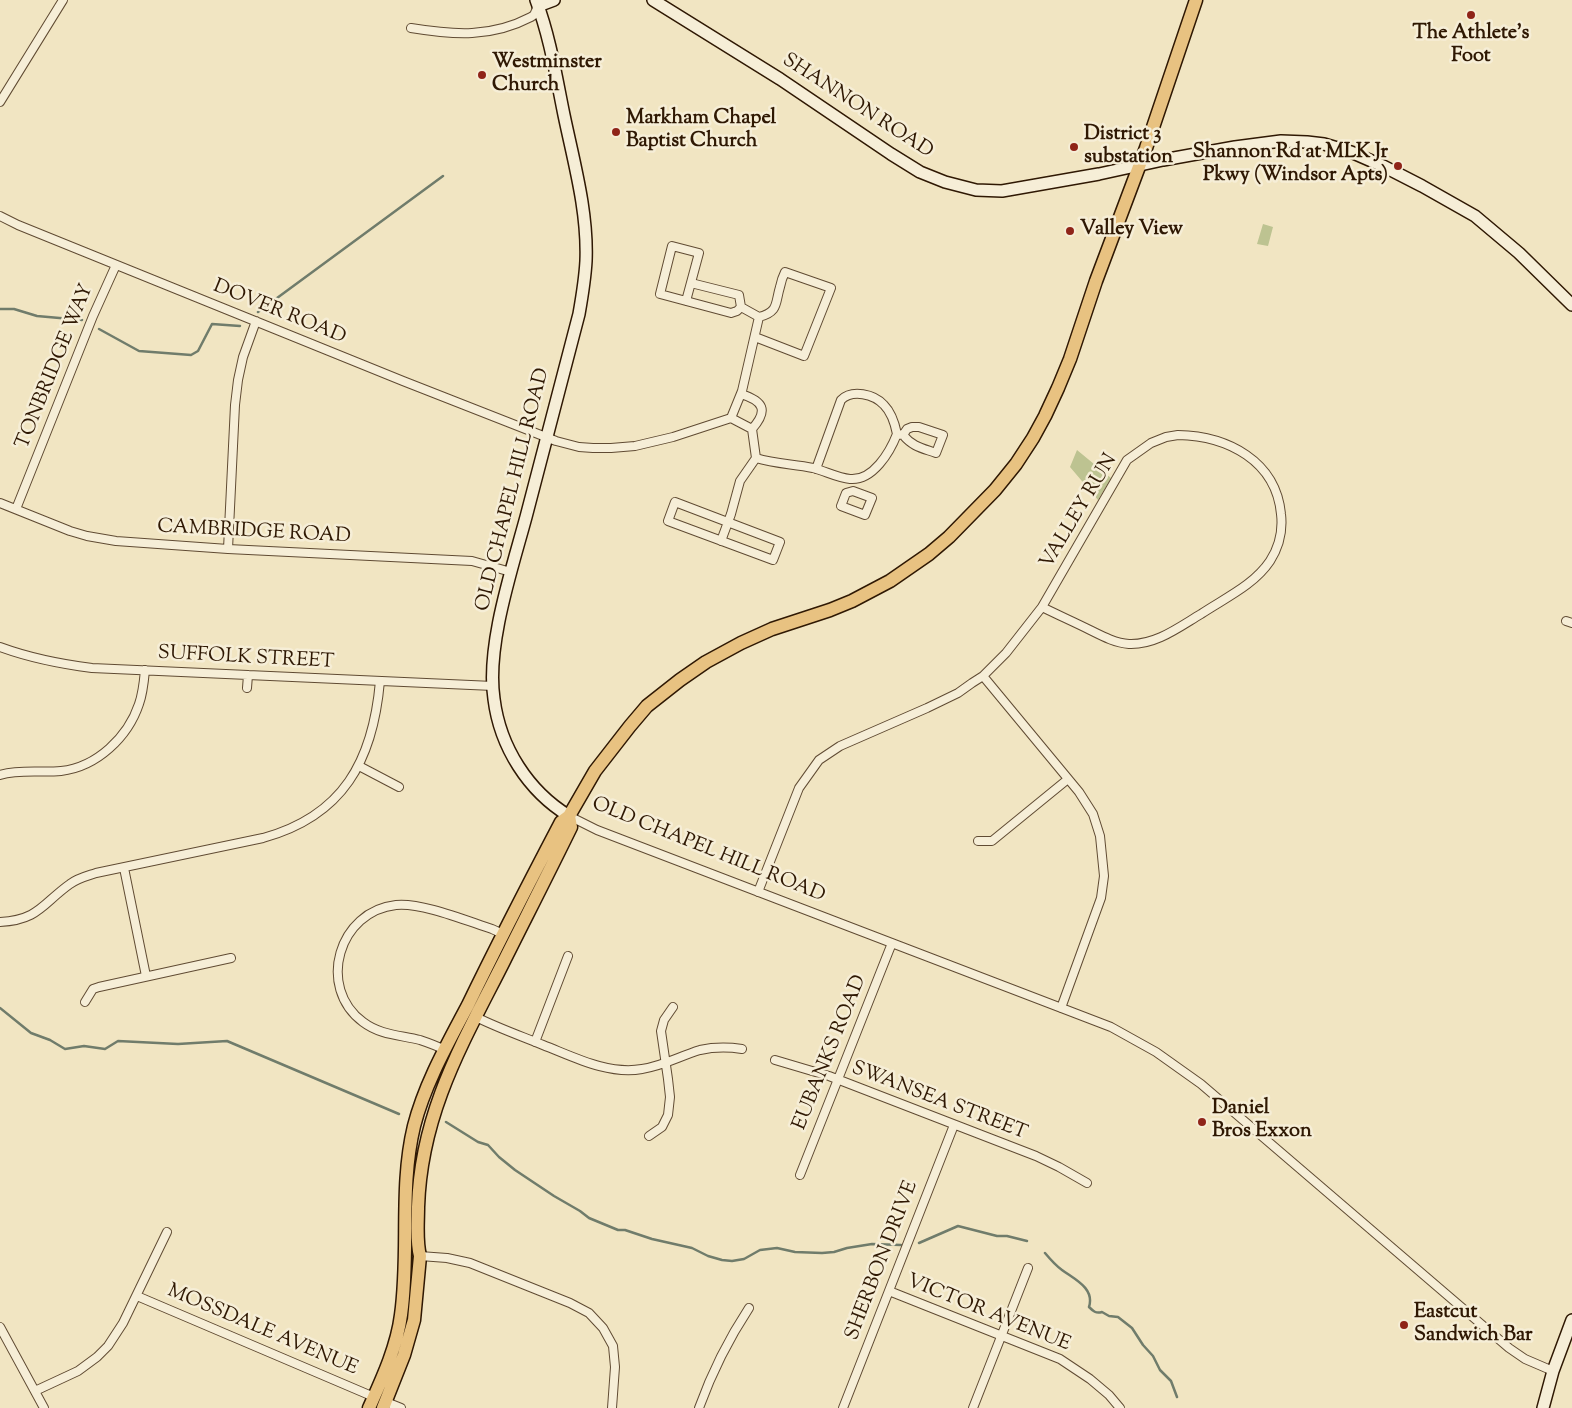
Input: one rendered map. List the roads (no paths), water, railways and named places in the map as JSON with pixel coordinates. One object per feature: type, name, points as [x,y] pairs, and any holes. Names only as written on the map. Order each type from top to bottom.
[{"type":"main road","points":[[378,1404],[401,1316],[405,1274],[404,1225],[408,1160],[414,1125],[426,1092],[446,1050],[560,822],[570,816],[595,771],[630,726],[647,706],[680,680],[712,658],[741,643],[772,629],[845,604],[890,581],[929,554],[990,498],[1033,438],[1045,416],[1070,359],[1100,271],[1140,165],[1196,0]]},
{"type":"main road","points":[[378,1404],[404,1356],[414,1320],[420,1256],[418,1250],[419,1191],[426,1142],[437,1102],[456,1056],[571,827],[570,816]]},
{"type":"street","points":[[0,102],[63,0]]},
{"type":"street","points":[[411,28],[458,34],[497,30],[534,15],[537,3],[554,0]]},
{"type":"street","name":"SHANNON ROAD","points":[[653,0],[780,79],[891,154],[920,172],[945,182],[976,190],[1002,190],[1099,174],[1204,152],[1281,141],[1324,144],[1351,152],[1383,166],[1475,216],[1572,305]]},
{"type":"street","name":"OLD CHAPEL HILL ROAD","points":[[537,3],[552,55],[571,149],[586,245],[583,293],[579,314],[498,626],[492,672],[494,699],[500,728],[517,764],[538,792],[554,806],[597,830],[1111,1027],[1156,1052],[1180,1068],[1415,1266],[1508,1348],[1525,1359],[1553,1371]]},
{"type":"street","name":"DOVER ROAD","points":[[0,216],[116,265],[547,438],[579,447],[620,448],[658,441],[731,418]]},
{"type":"street","points":[[686,301],[699,253],[672,246],[660,294],[686,301],[732,313],[740,307],[739,295],[691,283]]},
{"type":"street","name":"TONBRIDGE WAY","points":[[16,509],[86,333],[116,265]]},
{"type":"street","points":[[755,337],[804,356],[831,288],[785,272],[775,308],[771,312],[759,317]]},
{"type":"street","points":[[740,307],[759,317]]},
{"type":"street","points":[[752,429],[731,418],[741,394],[759,317]]},
{"type":"street","points":[[228,550],[236,397],[243,357],[256,321]]},
{"type":"street","points":[[721,541],[740,481],[756,458],[752,429],[762,411],[761,405],[758,401],[741,394]]},
{"type":"street","points":[[756,458],[816,469],[853,480],[864,476],[878,464],[900,434],[907,429],[919,427],[943,435],[936,453],[912,444],[900,434],[889,412],[879,400],[864,395],[849,394],[840,400],[816,469]]},
{"type":"street","name":"VALLEY RUN","points":[[758,892],[798,788],[818,760],[840,746],[958,693],[983,676],[1006,653],[1042,607],[1120,471],[1131,456],[1151,443],[1166,437],[1192,435],[1210,439],[1238,450],[1252,458],[1266,472],[1273,484],[1278,495],[1282,524],[1280,538],[1270,560],[1254,580],[1177,629],[1149,641],[1129,644],[1122,643],[1042,607]]},
{"type":"street","points":[[853,480],[853,491]]},
{"type":"street","points":[[675,502],[780,542],[773,560],[721,541],[668,521],[675,502]]},
{"type":"street","name":"CAMBRIDGE ROAD","points":[[0,503],[70,531],[116,541],[228,550],[472,561],[511,572]]},
{"type":"street","name":"SUFFOLK STREET","points":[[0,647],[36,659],[68,665],[380,682],[493,686]]},
{"type":"street","points":[[0,775],[13,772],[62,771],[84,764],[101,754],[124,734],[135,715],[142,695],[145,670]]},
{"type":"street","points":[[247,688],[248,675]]},
{"type":"street","points":[[983,676],[1086,802],[1093,814],[1102,843],[1104,876],[1102,892],[1095,917],[1061,1008]]},
{"type":"street","points":[[0,922],[9,922],[30,916],[39,911],[76,880],[96,873],[262,838],[287,830],[315,815],[329,804],[359,766],[373,729],[380,682]]},
{"type":"street","points":[[359,766],[399,787]]},
{"type":"street","points":[[978,841],[992,841],[1068,779]]},
{"type":"street","points":[[124,868],[146,976]]},
{"type":"street","points":[[446,1050],[422,1041],[379,1031],[364,1023],[350,1010],[339,987],[338,978],[339,957],[346,940],[360,920],[370,913],[398,905],[426,908],[503,934]]},
{"type":"street","name":"EUBANKS ROAD","points":[[800,1175],[892,943]]},
{"type":"street","points":[[535,1042],[568,956]]},
{"type":"street","points":[[84,1002],[93,989],[99,987],[231,958]]},
{"type":"street","points":[[649,1136],[662,1126],[668,1115],[670,1097],[661,1031],[664,1020],[673,1008]]},
{"type":"street","points":[[476,1017],[598,1066],[630,1071],[666,1063],[702,1050],[742,1049]]},
{"type":"street","name":"SWANSEA STREET","points":[[775,1060],[838,1080],[954,1125],[1048,1162],[1088,1183]]},
{"type":"street","name":"SHERBON DRIVE","points":[[842,1408],[954,1125]]},
{"type":"street","points":[[35,1391],[78,1371],[98,1357],[117,1334],[167,1232]]},
{"type":"street","points":[[420,1256],[447,1258],[470,1263],[570,1303],[589,1313],[603,1328],[613,1346],[616,1367],[612,1408]]},
{"type":"street","points":[[972,1408],[1028,1268]]},
{"type":"street","name":"VICTOR AVENUE","points":[[889,1291],[1060,1359],[1098,1386],[1120,1408]]},
{"type":"street","name":"MOSSDALE AVENUE","points":[[137,1296],[378,1404],[401,1408]]},
{"type":"street","points":[[699,1408],[718,1361],[749,1308]]},
{"type":"street","points":[[1543,1408],[1553,1371],[1572,1320]]},
{"type":"street","points":[[0,1327],[44,1408]]},
{"type":"waterway","points":[[258,312],[443,176]]},
{"type":"waterway","points":[[0,309],[14,309],[37,316],[82,320]]},
{"type":"waterway","points":[[99,329],[139,351],[191,355],[198,351],[212,324],[240,326]]},
{"type":"waterway","points":[[0,1008],[31,1033],[50,1040],[65,1049],[84,1046],[105,1049],[118,1041],[178,1044],[227,1041],[399,1114]]},
{"type":"waterway","points":[[446,1122],[478,1142],[488,1145],[515,1170],[589,1218],[618,1230],[625,1230],[652,1239],[692,1248],[722,1260],[744,1259],[760,1250],[777,1248],[795,1252],[822,1253],[872,1244],[901,1245]]},
{"type":"waterway","points":[[919,1243],[958,1226],[1027,1241]]},
{"type":"waterway","points":[[1045,1253],[1057,1266],[1086,1289],[1089,1294],[1089,1307],[1092,1310],[1118,1317],[1132,1328],[1153,1356],[1160,1370],[1171,1381],[1177,1397]]},
{"type":"place","name":"The Athlete's Foot","points":[[1471,15]]},
{"type":"place","name":"Westminster Church","points":[[482,75]]},
{"type":"place","name":"Markham Chapel Baptist Church","points":[[616,132]]},
{"type":"place","name":"District 3 substation","points":[[1074,147]]},
{"type":"place","name":"Shannon Rd at MLK Jr Pkwy (Windsor Apts)","points":[[1398,166]]},
{"type":"place","name":"Valley View","points":[[1070,231]]},
{"type":"place","name":"Daniel Bros Exxon","points":[[1202,1122]]},
{"type":"place","name":"Eastcut Sandwich Bar","points":[[1404,1325]]}]
